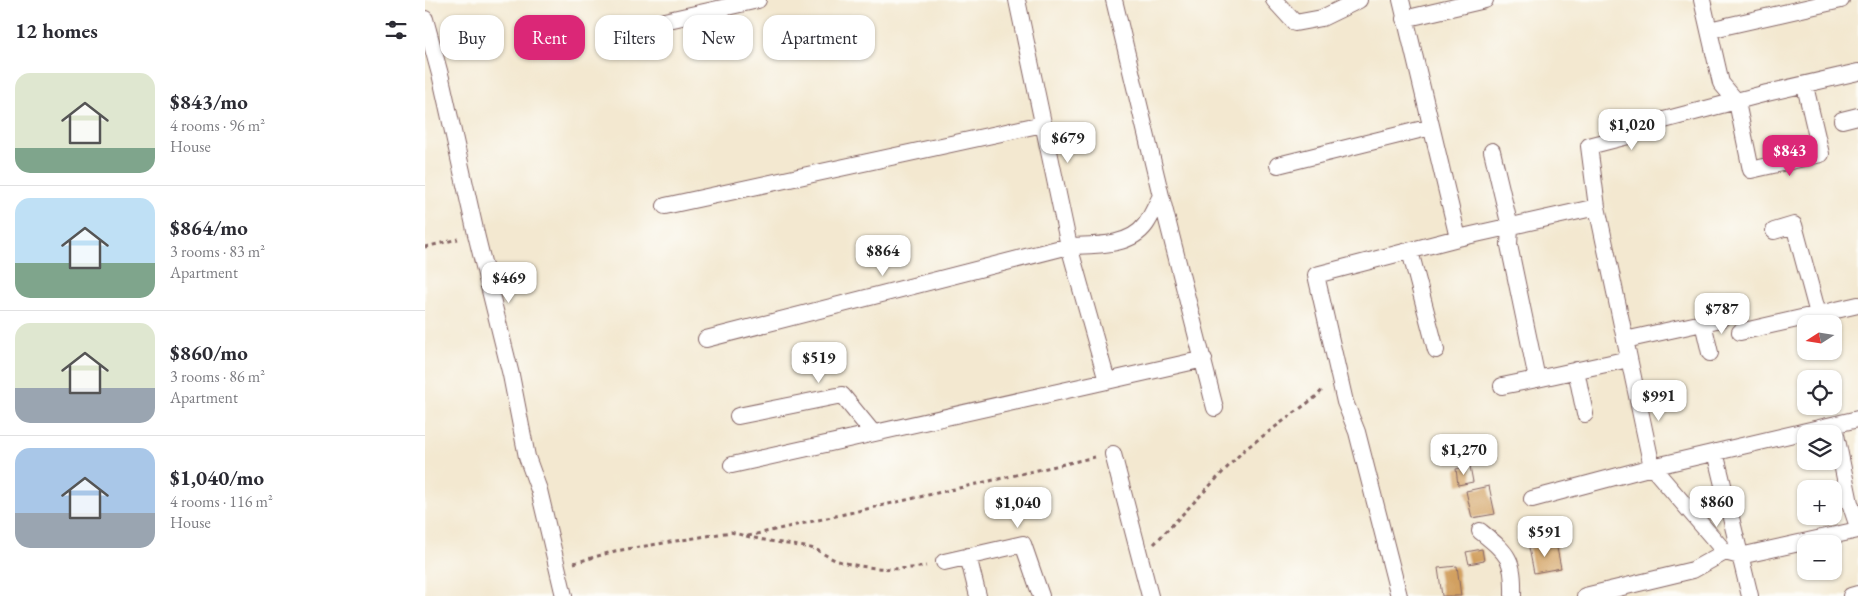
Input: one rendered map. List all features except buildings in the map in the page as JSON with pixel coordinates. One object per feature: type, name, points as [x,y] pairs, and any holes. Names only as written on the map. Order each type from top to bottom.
[{"type":"street","points":[[673,19],[758,0]]},
{"type":"street","points":[[1017,0],[1069,246],[1107,381]]},
{"type":"street","points":[[1115,0],[1161,196],[1215,408]]},
{"type":"street","points":[[1274,0],[1295,23],[1322,18],[1359,0]]},
{"type":"street","points":[[1401,0],[1404,19],[1458,238]]},
{"type":"street","points":[[1404,19],[1485,0]]},
{"type":"street","points":[[1702,0],[1721,83],[1737,102],[1751,170],[1821,154],[1805,86]]},
{"type":"street","points":[[1709,30],[1823,2],[1841,0]]},
{"type":"street","points":[[425,19],[441,78],[476,234],[511,375],[527,457],[539,490],[564,596]]},
{"type":"street","points":[[1733,554],[1653,467],[1597,207],[1589,146],[1628,136],[1641,126],[1767,93],[1805,86],[1858,72]]},
{"type":"street","points":[[665,206],[1043,124]]},
{"type":"street","points":[[1277,165],[1431,127]]},
{"type":"street","points":[[1493,151],[1510,227],[1509,246],[1537,379]]},
{"type":"street","points":[[706,339],[1069,246],[1103,244],[1129,238],[1145,225],[1161,196]]},
{"type":"street","points":[[1399,596],[1357,432],[1345,402],[1316,276],[1458,238],[1597,207]]},
{"type":"street","points":[[1774,231],[1794,225],[1818,314]]},
{"type":"street","points":[[1410,251],[1436,350]]},
{"type":"street","points":[[1741,332],[1858,304]]},
{"type":"street","points":[[1625,340],[1721,319]]},
{"type":"street","points":[[1703,323],[1710,353]]},
{"type":"street","points":[[732,465],[1204,359]]},
{"type":"street","points":[[1502,386],[1629,359]]},
{"type":"street","points":[[1575,370],[1585,414]]},
{"type":"street","points":[[738,416],[842,395],[873,433]]},
{"type":"street","points":[[1834,425],[1858,419]]},
{"type":"street","points":[[1533,499],[1653,467],[1797,433]]},
{"type":"street","points":[[1715,452],[1733,554],[1749,596]]},
{"type":"street","points":[[1113,454],[1150,596]]},
{"type":"street","points":[[1585,596],[1619,592],[1693,570],[1733,554],[1858,528],[1842,462]]},
{"type":"street","points":[[1480,531],[1505,551],[1514,573],[1513,596]]},
{"type":"street","points":[[944,562],[1023,544],[1041,596]]},
{"type":"street","points":[[968,556],[978,596]]},
{"type":"street","points":[[1851,596],[1858,594]]},
{"type":"path","points":[[425,247],[476,234]]},
{"type":"path","points":[[1140,559],[1244,450],[1317,396],[1338,371]]},
{"type":"path","points":[[746,536],[1113,454]]},
{"type":"path","points":[[557,568],[615,551],[731,532],[813,549],[837,561],[875,567],[908,569],[944,562]]}]
